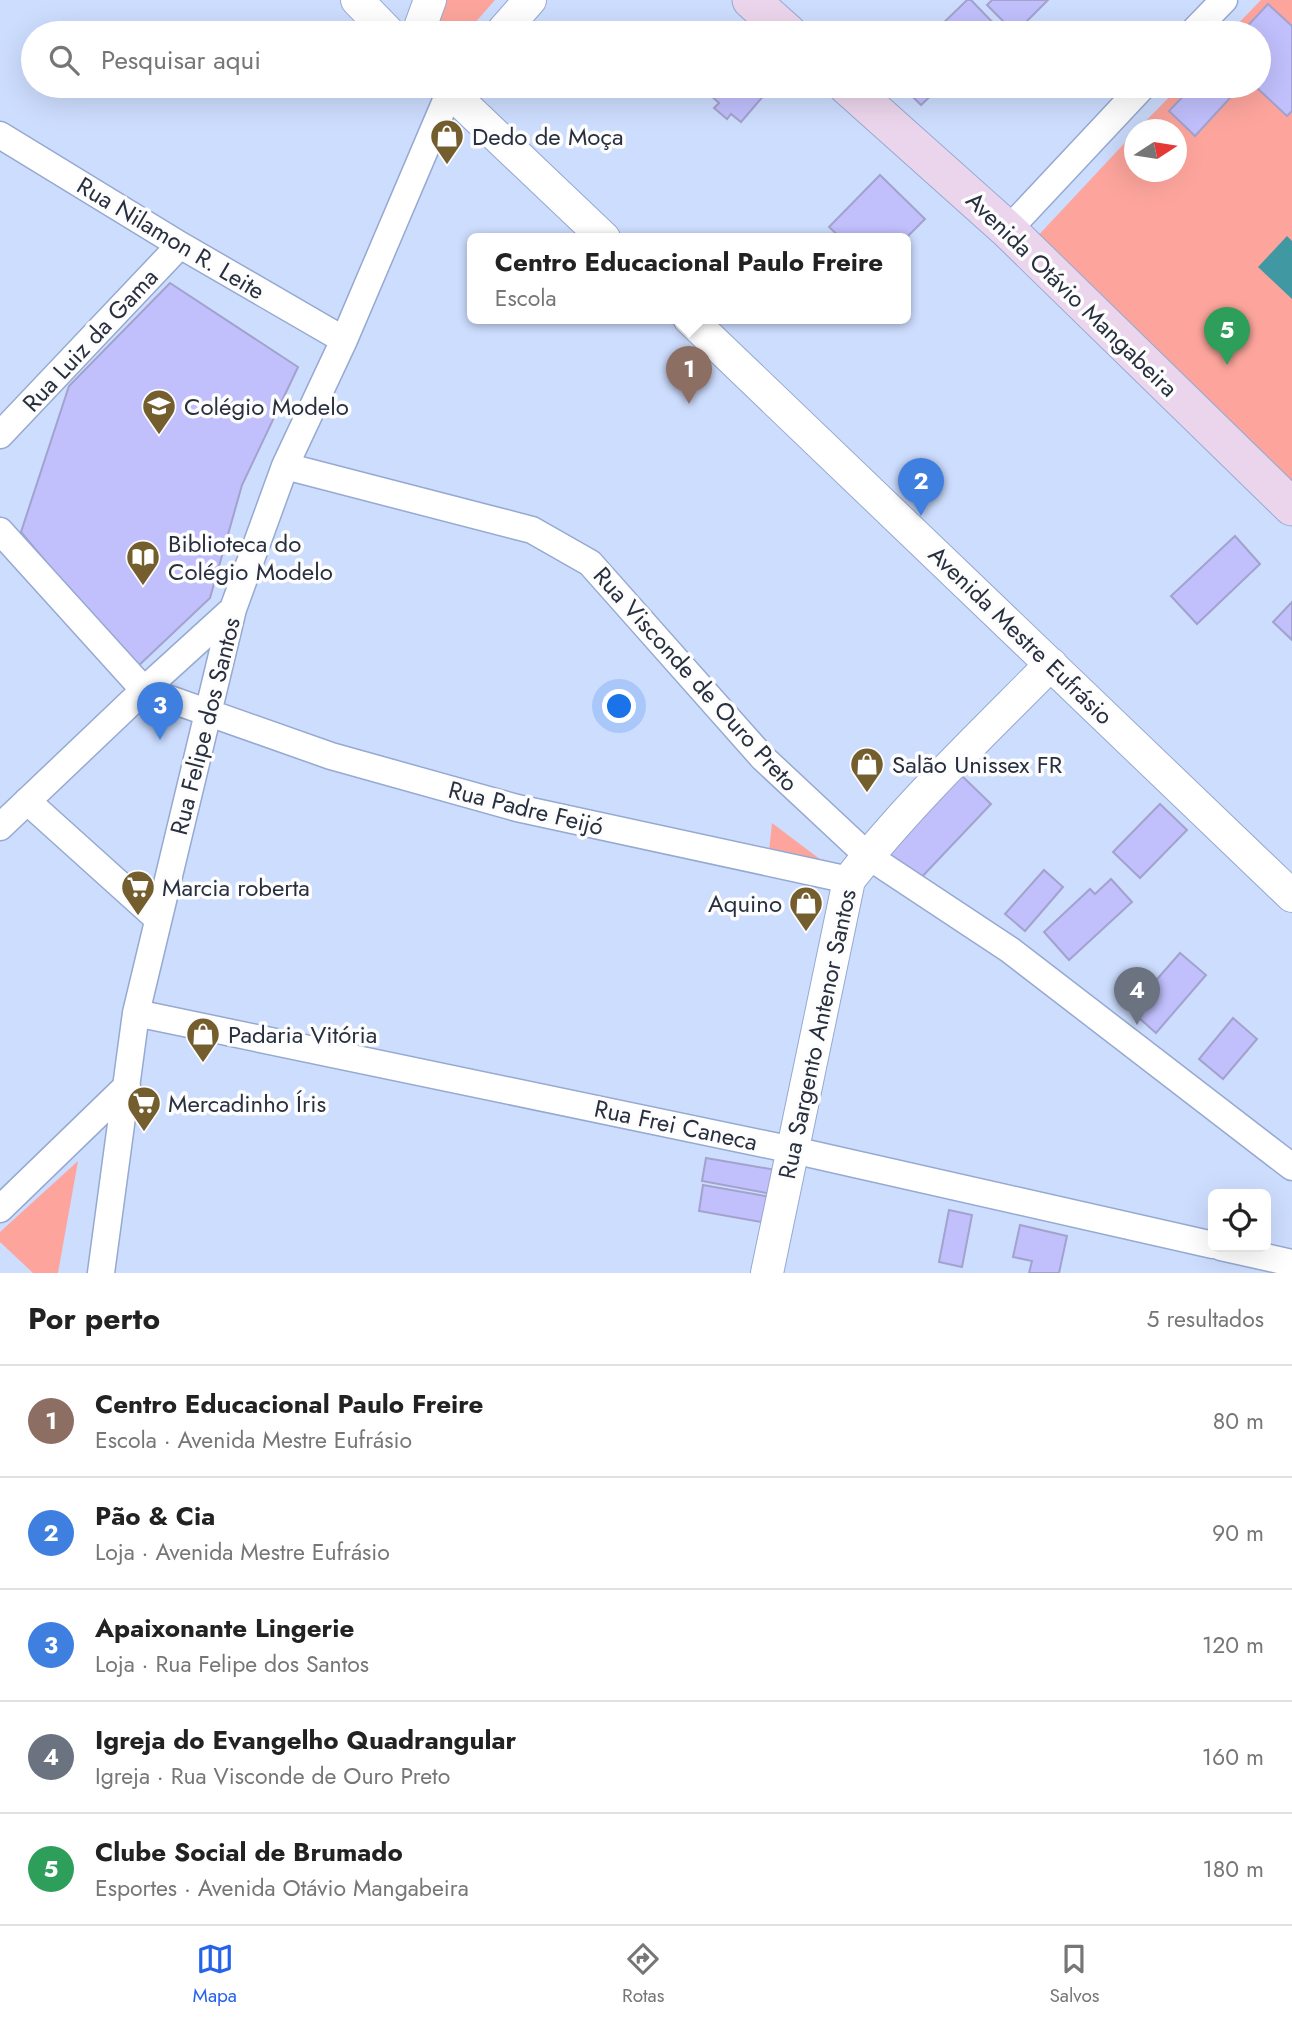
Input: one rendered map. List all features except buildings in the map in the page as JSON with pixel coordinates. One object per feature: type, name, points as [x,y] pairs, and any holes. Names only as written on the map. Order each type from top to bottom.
[{"type":"main road","points":[[751,0],[775,21]]},
{"type":"main road","name":"Avenida Otávio Mangabeira","points":[[860,98],[1007,230],[1292,506]]},
{"type":"street","points":[[357,0],[377,21]]},
{"type":"street","points":[[422,21],[430,0]]},
{"type":"street","points":[[512,21],[530,0]]},
{"type":"street","points":[[1202,21],[1216,3]]},
{"type":"street","name":"Rua Felipe dos Santos","points":[[101,1273],[136,1013],[233,609],[285,466],[344,340],[445,98]]},
{"type":"street","points":[[461,98],[599,233]]},
{"type":"street","points":[[1007,230],[1132,98]]},
{"type":"street","name":"Rua Nilamon R. Leite","points":[[0,135],[180,245],[344,340]]},
{"type":"street","name":"Rua Luiz da Gama","points":[[0,435],[180,245]]},
{"type":"street","name":"Avenida Mestre Eufrásio","points":[[695,324],[1292,896]]},
{"type":"street","name":"Rua Visconde de Ouro Preto","points":[[285,466],[532,530],[590,564],[858,868],[1010,950],[1292,1167]]},
{"type":"street","points":[[0,531],[144,690]]},
{"type":"street","points":[[0,827],[233,609]]},
{"type":"street","points":[[858,868],[955,761],[1051,664]]},
{"type":"street","name":"Rua Padre Feijó","points":[[144,690],[331,757],[517,808],[858,868]]},
{"type":"street","points":[[27,801],[158,919]]},
{"type":"street","name":"Rua Sargento Antenor Santos","points":[[767,1273],[858,868]]},
{"type":"street","name":"Rua Frei Caneca","points":[[136,1013],[793,1150],[1208,1244]]},
{"type":"street","points":[[0,1209],[127,1086]]},
{"type":"street","points":[[1243,1252],[1292,1263]]},
{"type":"shaded area","points":[[442,0],[495,0],[477,21],[434,21]]},
{"type":"shaded area","points":[[1261,0],[1292,0],[1292,489],[1033,241],[1124,144],[1124,182],[1187,182],[1187,119],[1148,119],[1168,98],[1271,98],[1271,21],[1241,21]]},
{"type":"shaded area","points":[[1287,236],[1292,241],[1292,299],[1258,267]]},
{"type":"shaded area","points":[[772,823],[833,869],[768,860]]},
{"type":"shaded area","points":[[78,1161],[58,1273],[33,1273],[0,1242],[0,1232]]},
{"type":"place","name":"Dedo de Moça","points":[[447,166]]},
{"type":"place","name":"Clube Social de Brumado","points":[[1227,365]]},
{"type":"place","name":"Centro Educacional Paulo Freire","points":[[689,404]]},
{"type":"place","name":"Colégio Modelo","points":[[159,436]]},
{"type":"place","name":"Pão & Cia","points":[[921,516]]},
{"type":"place","name":"Biblioteca do Colégio Modelo","points":[[143,587]]},
{"type":"place","name":"Apaixonante Lingerie","points":[[160,740]]},
{"type":"place","name":"Salão Unissex FR","points":[[867,794]]},
{"type":"place","name":"Marcia roberta","points":[[138,917]]},
{"type":"place","name":"Aquino","points":[[806,933]]},
{"type":"place","name":"Igreja do Evangelho Quadrangular","points":[[1137,1025]]},
{"type":"place","name":"Padaria Vitória","points":[[203,1064]]},
{"type":"place","name":"Mercadinho Íris","points":[[144,1133]]}]
